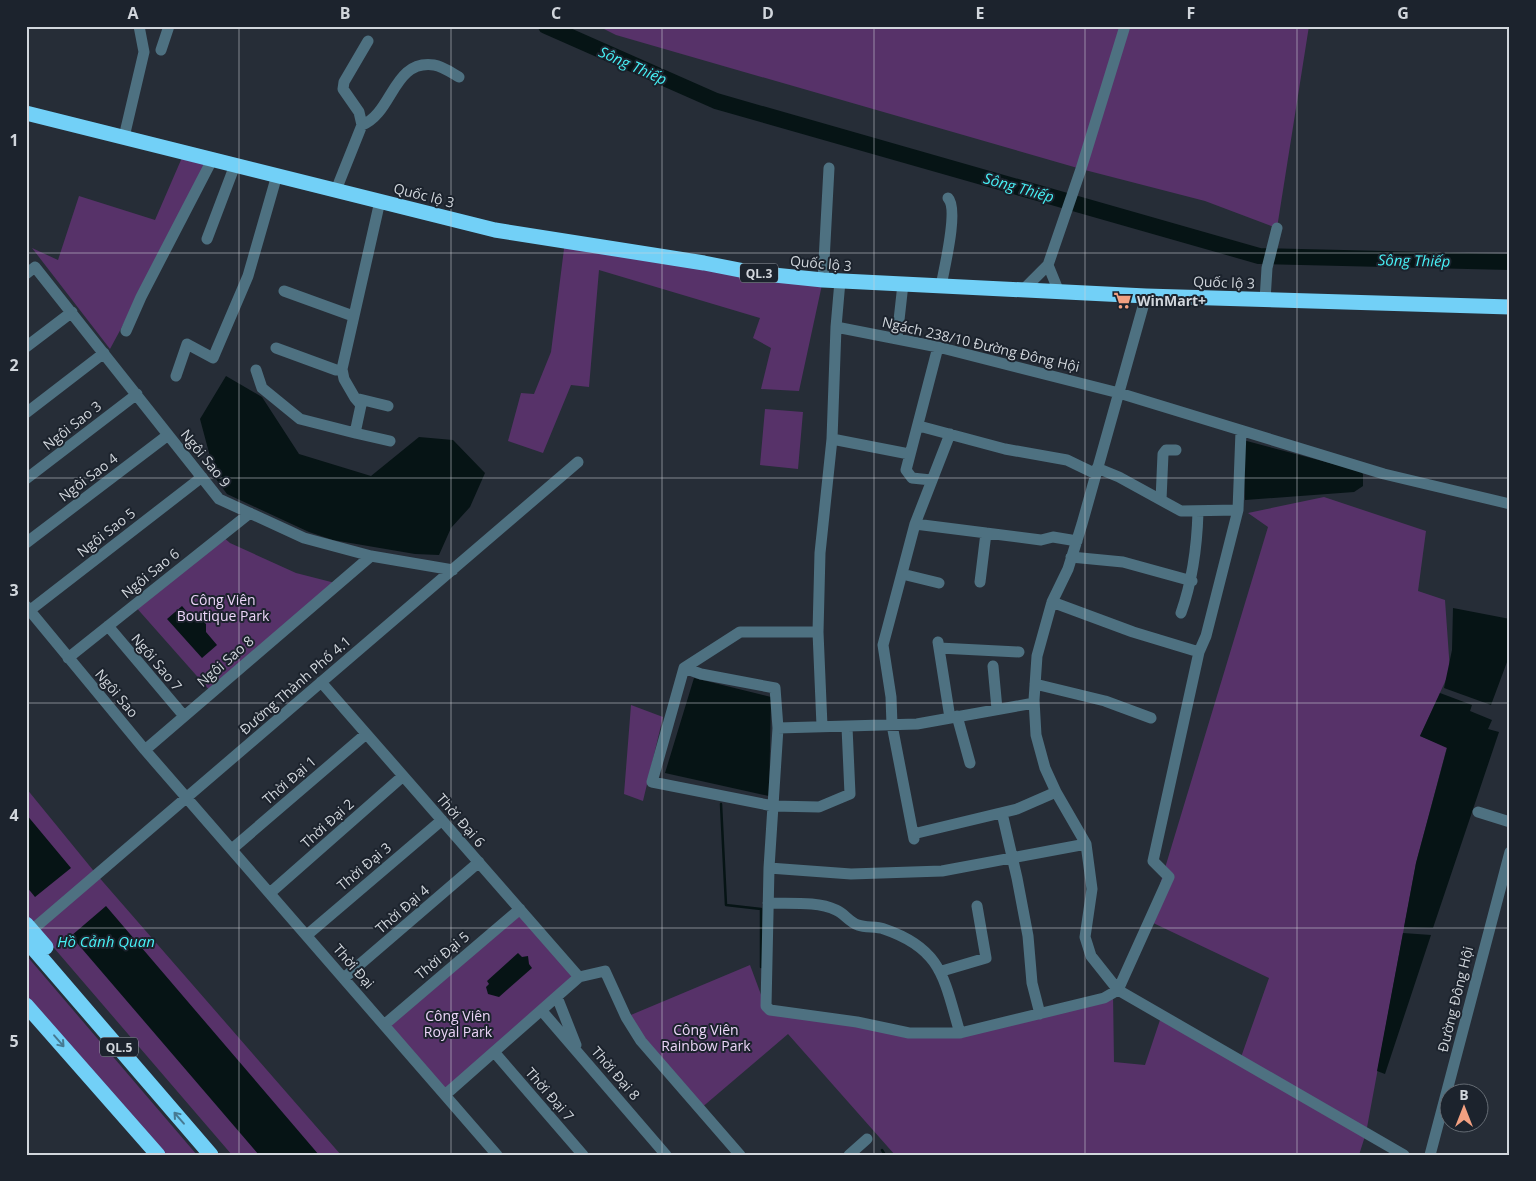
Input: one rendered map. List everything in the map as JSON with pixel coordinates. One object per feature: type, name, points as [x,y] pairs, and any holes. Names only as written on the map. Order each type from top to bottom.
[{"type":"highway","name":"Quốc lộ 3","points":[[26,113],[495,230],[648,256],[704,263],[754,273],[840,281],[1146,296],[1510,307]]},
{"type":"highway","name":"QL.5","points":[[28,931],[98,1024],[211,1155]]},
{"type":"highway","points":[[26,1005],[158,1155]]},
{"type":"highway","name":"QL.5","points":[[193,1134],[223,1155]]},
{"type":"street","points":[[124,137],[144,52],[139,26]]},
{"type":"street","points":[[161,50],[169,26]]},
{"type":"street","points":[[1023,290],[1048,265],[1081,169],[1125,26]]},
{"type":"street","points":[[336,190],[362,125],[359,112],[343,89],[344,82],[368,41]]},
{"type":"street","points":[[362,125],[378,115],[403,75],[412,69],[435,65],[459,77]]},
{"type":"street","points":[[126,332],[141,297],[212,160]]},
{"type":"street","points":[[207,239],[235,165]]},
{"type":"street","points":[[823,280],[829,168]]},
{"type":"street","points":[[176,376],[187,344],[213,358],[248,276],[277,175]]},
{"type":"street","points":[[941,286],[953,214],[951,201],[948,198]]},
{"type":"street","points":[[355,433],[361,405],[344,378],[342,369],[380,201]]},
{"type":"street","points":[[1265,300],[1267,268],[1277,231]]},
{"type":"street","points":[[1048,265],[1059,292]]},
{"type":"street","name":"Ngôi Sao 9","points":[[31,270],[72,312],[219,499],[304,538],[372,556],[453,570]]},
{"type":"street","points":[[822,726],[818,632],[820,553],[832,439],[836,327],[840,281]]},
{"type":"street","points":[[897,338],[903,284]]},
{"type":"street","points":[[284,291],[353,316]]},
{"type":"street","points":[[1146,296],[1077,542],[1052,602],[1037,656],[1034,703],[1036,735],[1045,768],[1056,792],[1086,844],[1092,889],[1085,937],[1091,956],[1118,990],[1404,1155]]},
{"type":"street","points":[[26,347],[72,312]]},
{"type":"street","name":"Ngách 238/10 Đường Đông Hội","points":[[836,327],[938,347],[1119,393],[1384,474],[1510,504]]},
{"type":"street","points":[[931,480],[912,478],[907,473],[909,454],[919,426],[923,400],[938,347]]},
{"type":"street","points":[[276,348],[336,370],[342,369]]},
{"type":"street","points":[[26,413],[104,353]]},
{"type":"street","points":[[256,370],[262,388],[300,418],[390,441]]},
{"type":"street","name":"Ngôi Sao 3","points":[[26,479],[137,394]]},
{"type":"street","points":[[356,398],[388,406]]},
{"type":"street","points":[[919,426],[1005,449],[1067,460],[1096,471],[1181,511],[1238,510]]},
{"type":"street","points":[[684,668],[701,674],[775,688],[778,728],[769,868],[766,998],[766,1006],[770,1010],[858,1022],[909,1033],[960,1033],[1104,998],[1118,990],[1169,877],[1153,861],[1199,652],[1206,636],[1238,510],[1241,431]]},
{"type":"street","name":"Ngôi Sao 4","points":[[26,543],[168,434]]},
{"type":"street","points":[[950,434],[915,524],[883,645],[891,697],[892,724],[914,837],[1002,813],[1056,792]]},
{"type":"street","points":[[832,439],[909,454]]},
{"type":"street","points":[[1160,500],[1163,454],[1166,450],[1176,450]]},
{"type":"street","name":"Đường Thành Phố 4.1","points":[[28,931],[188,797],[578,462]]},
{"type":"street","name":"Ngôi Sao 5","points":[[28,609],[202,477]]},
{"type":"street","points":[[1181,613],[1192,581],[1198,512]]},
{"type":"street","name":"Ngôi Sao 6","points":[[68,658],[250,513]]},
{"type":"street","points":[[915,524],[1041,540],[1053,537],[1077,542]]},
{"type":"street","points":[[980,582],[986,533]]},
{"type":"street","name":"Ngôi Sao 8","points":[[145,750],[372,556]]},
{"type":"street","points":[[1071,557],[1123,562],[1192,581]]},
{"type":"street","points":[[902,574],[939,583]]},
{"type":"street","points":[[1052,602],[1132,632],[1199,652]]},
{"type":"street","name":"Ngôi Sao","points":[[28,609],[145,750],[188,797]]},
{"type":"street","name":"Ngôi Sao 7","points":[[108,626],[184,716]]},
{"type":"street","points":[[818,632],[740,632],[684,668],[652,782],[773,806],[819,808],[850,794],[847,727]]},
{"type":"street","points":[[970,763],[954,717],[938,644],[1019,652]]},
{"type":"street","points":[[993,666],[997,708]]},
{"type":"street","name":"Thời Đại 6","points":[[321,682],[579,977]]},
{"type":"street","points":[[1035,684],[1105,701],[1151,718]]},
{"type":"street","points":[[778,728],[917,724],[997,708],[1034,703]]},
{"type":"street","name":"Thời Đại 1","points":[[232,848],[366,734]]},
{"type":"street","name":"Thời Đại 2","points":[[270,894],[403,776]]},
{"type":"street","name":"Thời Đại","points":[[188,797],[497,1155]]},
{"type":"street","points":[[1478,812],[1510,822]]},
{"type":"street","points":[[1002,813],[1028,936],[1032,984],[1040,1014]]},
{"type":"street","name":"Thời Đại 3","points":[[307,935],[442,820]]},
{"type":"street","points":[[769,868],[851,874],[942,871],[1086,844]]},
{"type":"street","name":"Đường Đông Hội","points":[[1430,1155],[1510,852]]},
{"type":"street","name":"Thời Đại 4","points":[[344,978],[479,862]]},
{"type":"street","points":[[768,903],[829,907],[839,910],[848,920],[858,926],[881,928],[903,936],[924,950],[942,971],[960,1033]]},
{"type":"street","points":[[942,971],[986,958],[977,906]]},
{"type":"street","name":"Thời Đại 5","points":[[384,1024],[520,909]]},
{"type":"street","points":[[445,1095],[495,1053],[579,977],[605,971],[626,1017],[641,1041],[740,1155]]},
{"type":"street","points":[[557,997],[580,1054]]},
{"type":"street","name":"Thời Đại 8","points":[[542,1011],[666,1155]]},
{"type":"street","name":"Thời Đại 7","points":[[495,1053],[583,1155]]},
{"type":"street","points":[[849,1155],[867,1139]]},
{"type":"green space","points":[[598,26],[1309,26],[1277,228],[1205,201],[1081,169],[616,35]]},
{"type":"green space","points":[[184,153],[212,160],[110,349],[32,248],[58,260],[79,196],[155,220]]},
{"type":"green space","points":[[565,241],[823,280],[799,391],[761,389],[771,348],[753,338],[760,318],[599,270],[589,387],[571,385],[543,453],[508,441],[521,393],[534,394],[551,352]]},
{"type":"green space","points":[[765,409],[803,412],[798,469],[760,465]]},
{"type":"green space","name":"Công Viên Rainbow Park","points":[[1324,497],[1426,531],[1418,591],[1445,600],[1450,671],[1420,736],[1447,747],[1416,863],[1366,1133],[1359,1155],[895,1155],[788,1034],[700,1109],[626,1017],[750,965],[766,1008],[909,1033],[960,1033],[1113,993],[1114,1062],[1145,1065],[1162,1014],[1240,1060],[1269,978],[1149,921],[1268,527],[1248,513]]},
{"type":"green space","name":"Công Viên Boutique Park","points":[[222,536],[230,543],[296,573],[339,584],[211,692],[134,605]]},
{"type":"green space","points":[[631,705],[663,717],[643,801],[624,794]]},
{"type":"green space","points":[[26,788],[97,875],[341,1155],[232,1155],[26,916]]},
{"type":"green space","name":"Công Viên Royal Park","points":[[520,909],[579,977],[445,1095],[384,1025]]},
{"type":"green space","points":[[26,955],[197,1155],[166,1155],[26,995]]},
{"type":"water","points":[[226,376],[262,397],[299,454],[371,476],[419,437],[453,440],[485,473],[470,507],[451,528],[439,555],[415,554],[333,540],[309,532],[227,494],[216,479],[200,419]]},
{"type":"water","points":[[1243,440],[1360,471],[1363,474],[1363,486],[1354,492],[1245,500]]},
{"type":"water","points":[[182,606],[195,621],[203,621],[206,624],[206,632],[217,645],[202,658],[167,619]]},
{"type":"water","points":[[1453,608],[1510,619],[1510,654],[1491,705],[1444,688],[1452,650]]},
{"type":"water","points":[[694,678],[771,697],[769,796],[665,773]]},
{"type":"water","points":[[1440,693],[1472,705],[1470,711],[1492,720],[1488,729],[1499,732],[1433,928],[1404,927],[1416,863],[1447,748],[1420,736]]},
{"type":"water","points":[[26,814],[71,868],[35,897],[26,886]]},
{"type":"water","name":"Hồ Cảnh Quan","points":[[106,906],[319,1155],[259,1155],[71,936]]},
{"type":"water","points":[[1403,933],[1431,935],[1385,1074],[1377,1071]]},
{"type":"water","points":[[518,953],[522,957],[528,956],[529,964],[532,968],[499,997],[488,994],[486,987],[489,984],[487,981]]},
{"type":"waterway","name":"Sông Thiếp","points":[[546,26],[716,101],[1259,256],[1510,262]]},
{"type":"waterway","points":[[721,804],[726,905],[761,909],[761,967]]},
{"type":"waterway","points":[[882,1150],[885,1155]]},
{"type":"place","name":"WinMart+","points":[[1123,300]]}]
